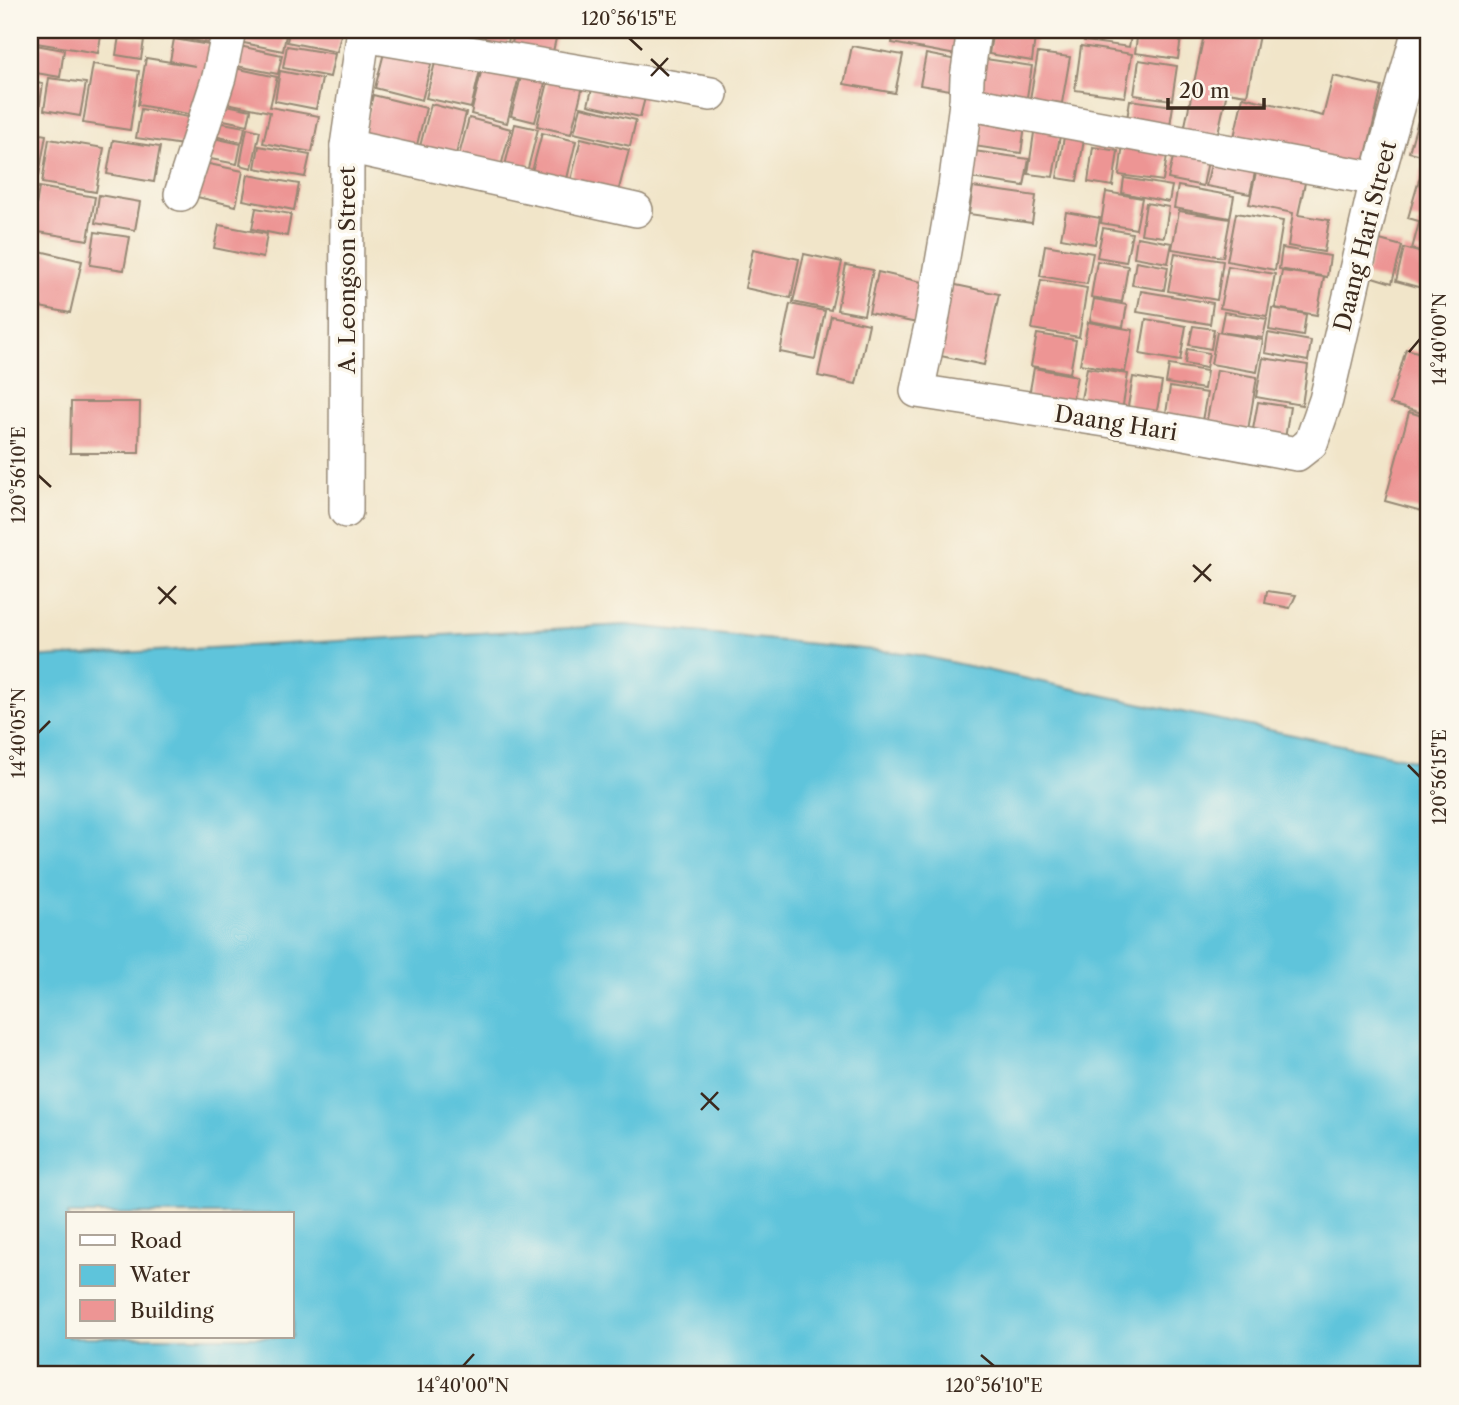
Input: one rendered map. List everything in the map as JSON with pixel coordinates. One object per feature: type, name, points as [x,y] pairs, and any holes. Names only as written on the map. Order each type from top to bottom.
[{"type":"street","points":[[181,194],[219,77],[229,30]]},
{"type":"street","points":[[974,30],[966,103],[1377,179]]},
{"type":"street","name":"Daang Hari Street","points":[[1311,443],[1326,400],[1377,179],[1419,30]]},
{"type":"street","points":[[363,33],[711,94]]},
{"type":"street","name":"A. Leongson Street","points":[[346,511],[347,146],[363,33]]},
{"type":"street","name":"Daang Hari","points":[[966,103],[955,187],[917,391],[1158,428],[1297,454],[1311,443]]},
{"type":"street","points":[[347,146],[636,209]]},
{"type":"water","points":[[625,625],[913,654],[1429,763],[1429,1375],[30,1375],[30,658]]},
{"type":"building","points":[[30,30],[102,30],[98,53],[30,42]]},
{"type":"building","points":[[127,30],[152,30],[151,35]]},
{"type":"building","points":[[176,30],[223,30],[220,45],[174,37]]},
{"type":"building","points":[[231,30],[287,30],[283,51],[229,40]]},
{"type":"building","points":[[289,30],[342,30],[337,52],[287,42]]},
{"type":"building","points":[[432,30],[482,30],[478,46],[430,36]]},
{"type":"building","points":[[486,30],[511,30],[506,50],[483,45]]},
{"type":"building","points":[[515,30],[558,30],[551,60],[510,52]]},
{"type":"building","points":[[895,30],[961,30],[956,55],[892,43]]},
{"type":"building","points":[[993,30],[1035,37],[1032,61],[989,54]]},
{"type":"building","points":[[1085,30],[1132,30],[1129,47],[1084,41]]},
{"type":"building","points":[[1138,30],[1182,30],[1178,59],[1135,53]]},
{"type":"building","points":[[1205,30],[1260,30],[1247,95],[1227,92],[1216,142],[1183,135]]},
{"type":"building","points":[[119,36],[144,40],[141,59],[116,55]]},
{"type":"building","points":[[174,39],[221,47],[200,116],[138,105],[146,58],[195,66],[170,61]]},
{"type":"building","points":[[30,44],[64,50],[60,77],[30,72]]},
{"type":"building","points":[[230,44],[282,55],[278,74],[226,64]]},
{"type":"building","points":[[386,45],[433,57],[422,100],[375,88]]},
{"type":"building","points":[[287,46],[335,54],[330,77],[283,68]]},
{"type":"building","points":[[852,46],[903,55],[895,93],[844,84]]},
{"type":"building","points":[[1081,46],[1132,54],[1125,97],[1075,90]]},
{"type":"building","points":[[438,51],[482,62],[471,108],[426,98]]},
{"type":"building","points":[[1038,53],[1070,57],[1062,103],[1030,99]]},
{"type":"building","points":[[926,54],[962,61],[956,91],[920,85]]},
{"type":"building","points":[[979,58],[1032,66],[1026,103],[973,95]]},
{"type":"building","points":[[484,60],[521,69],[507,123],[471,114]]},
{"type":"building","points":[[1139,60],[1177,66],[1172,100],[1134,95]]},
{"type":"building","points":[[93,64],[139,71],[130,130],[83,123]]},
{"type":"building","points":[[225,66],[277,77],[270,107],[319,116],[312,152],[263,143],[270,112],[217,101]]},
{"type":"building","points":[[523,69],[547,75],[535,122],[511,116]]},
{"type":"building","points":[[280,71],[322,79],[316,109],[275,101]]},
{"type":"building","points":[[550,74],[584,82],[571,134],[537,126]]},
{"type":"building","points":[[1333,76],[1382,87],[1361,176],[1232,146],[1243,97],[1323,116]]},
{"type":"building","points":[[49,78],[86,83],[80,116],[44,110]]},
{"type":"building","points":[[594,81],[646,94],[640,117],[588,105]]},
{"type":"building","points":[[30,82],[43,84],[37,122],[30,121]]},
{"type":"building","points":[[1427,89],[1429,90],[1429,157],[1409,152]]},
{"type":"building","points":[[373,95],[426,108],[415,153],[362,140]]},
{"type":"building","points":[[1130,100],[1173,106],[1168,138],[1125,132]]},
{"type":"building","points":[[217,103],[251,110],[248,125],[214,118]]},
{"type":"building","points":[[431,104],[466,113],[454,163],[418,154]]},
{"type":"building","points":[[581,107],[636,120],[630,146],[574,133]]},
{"type":"building","points":[[141,109],[195,118],[190,146],[136,138]]},
{"type":"building","points":[[979,112],[1026,119],[1021,153],[974,146]]},
{"type":"building","points":[[469,118],[511,129],[500,170],[458,159]]},
{"type":"building","points":[[1036,119],[1062,124],[1053,177],[1028,174]]},
{"type":"building","points":[[212,121],[245,127],[242,142],[209,135]]},
{"type":"building","points":[[515,124],[538,129],[525,180],[503,174]]},
{"type":"building","points":[[1066,125],[1086,128],[1077,181],[1057,178]]},
{"type":"building","points":[[247,128],[260,131],[252,168],[240,165]]},
{"type":"building","points":[[30,132],[46,135],[39,175],[30,173]]},
{"type":"building","points":[[542,133],[576,141],[565,187],[530,179]]},
{"type":"building","points":[[1124,136],[1169,143],[1163,181],[1119,175]]},
{"type":"building","points":[[209,137],[241,144],[237,164],[205,158]]},
{"type":"building","points":[[581,138],[629,150],[615,204],[568,193]]},
{"type":"building","points":[[49,139],[104,148],[96,192],[42,183]]},
{"type":"building","points":[[113,140],[160,147],[154,182],[107,174]]},
{"type":"building","points":[[1176,144],[1210,151],[1203,186],[1168,179]]},
{"type":"building","points":[[259,146],[310,155],[305,177],[255,168]]},
{"type":"building","points":[[1093,147],[1118,151],[1113,186],[1088,182]]},
{"type":"building","points":[[974,151],[1029,159],[1024,186],[970,178]]},
{"type":"building","points":[[1214,151],[1258,160],[1250,194],[1206,186]]},
{"type":"building","points":[[1259,159],[1308,169],[1298,215],[1329,220],[1324,252],[1288,246],[1293,213],[1249,204]]},
{"type":"building","points":[[1425,159],[1429,160],[1429,224],[1408,218]]},
{"type":"building","points":[[204,163],[243,171],[236,206],[197,197]]},
{"type":"building","points":[[248,175],[299,184],[294,210],[243,200]]},
{"type":"building","points":[[30,177],[37,178],[31,211],[30,211]]},
{"type":"building","points":[[1124,178],[1172,186],[1169,202],[1122,193]]},
{"type":"building","points":[[1178,186],[1234,196],[1230,218],[1174,208]]},
{"type":"building","points":[[39,187],[95,197],[88,240],[32,231]]},
{"type":"building","points":[[973,187],[1036,196],[1032,223],[969,214]]},
{"type":"building","points":[[1106,192],[1142,198],[1136,229],[1101,223]]},
{"type":"building","points":[[99,195],[140,202],[135,230],[95,223]]},
{"type":"building","points":[[1146,203],[1169,207],[1164,237],[1141,234]]},
{"type":"building","points":[[256,208],[291,214],[287,236],[252,229]]},
{"type":"building","points":[[1179,211],[1230,219],[1223,257],[1172,249]]},
{"type":"building","points":[[1066,212],[1100,218],[1095,244],[1061,238]]},
{"type":"building","points":[[1236,213],[1283,221],[1275,270],[1227,261]]},
{"type":"building","points":[[1419,223],[1429,226],[1429,253],[1412,249]]},
{"type":"building","points":[[219,225],[267,234],[263,258],[214,248]]},
{"type":"building","points":[[1103,228],[1132,233],[1126,262],[1097,257]]},
{"type":"building","points":[[95,232],[130,237],[124,270],[90,265]]},
{"type":"building","points":[[1137,237],[1172,243],[1168,263],[1134,257]]},
{"type":"building","points":[[1376,239],[1402,246],[1392,283],[1366,275]]},
{"type":"building","points":[[1045,245],[1093,253],[1087,284],[1040,276]]},
{"type":"building","points":[[1282,248],[1330,256],[1327,277],[1279,269]]},
{"type":"building","points":[[1404,248],[1429,255],[1429,290],[1396,281]]},
{"type":"building","points":[[31,249],[82,261],[70,313],[30,305]]},
{"type":"building","points":[[753,249],[799,259],[791,298],[745,288]]},
{"type":"building","points":[[1175,253],[1223,261],[1217,300],[1168,291]]},
{"type":"building","points":[[804,254],[842,262],[831,310],[793,302]]},
{"type":"building","points":[[1097,261],[1128,266],[1122,302],[1091,297]]},
{"type":"building","points":[[1136,261],[1168,267],[1164,290],[1132,285]]},
{"type":"building","points":[[846,265],[873,270],[864,315],[837,310]]},
{"type":"building","points":[[1228,266],[1275,274],[1267,316],[1220,308]]},
{"type":"building","points":[[1282,271],[1324,277],[1317,315],[1275,308]]},
{"type":"building","points":[[878,272],[926,283],[917,323],[869,313]]},
{"type":"building","points":[[1041,280],[1087,288],[1079,337],[1032,329]]},
{"type":"building","points":[[951,284],[999,294],[984,365],[936,355]]},
{"type":"building","points":[[1141,291],[1213,303],[1210,324],[1137,312]]},
{"type":"building","points":[[1094,299],[1127,305],[1123,327],[1090,321]]},
{"type":"building","points":[[790,304],[825,311],[815,359],[780,352]]},
{"type":"building","points":[[1272,308],[1306,314],[1303,336],[1269,330]]},
{"type":"building","points":[[1224,312],[1267,319],[1263,338],[1220,332]]},
{"type":"building","points":[[831,316],[869,324],[856,384],[818,376]]},
{"type":"building","points":[[1146,319],[1186,326],[1180,361],[1140,354]]},
{"type":"building","points":[[1088,322],[1133,330],[1125,372],[1080,364]]},
{"type":"building","points":[[1193,326],[1214,329],[1211,349],[1189,345]]},
{"type":"building","points":[[1217,332],[1263,340],[1257,372],[1211,364]]},
{"type":"building","points":[[1268,333],[1311,341],[1308,361],[1265,353]]},
{"type":"building","points":[[1037,334],[1076,340],[1070,373],[1031,366]]},
{"type":"building","points":[[1187,349],[1209,353],[1206,368],[1185,364]]},
{"type":"building","points":[[1406,349],[1429,355],[1429,415],[1390,404]]},
{"type":"building","points":[[1263,358],[1308,365],[1302,405],[1256,397]]},
{"type":"building","points":[[1169,365],[1207,371],[1204,389],[1166,383]]},
{"type":"building","points":[[1034,368],[1077,376],[1070,414],[1027,407]]},
{"type":"building","points":[[1087,368],[1128,374],[1122,411],[1080,404]]},
{"type":"building","points":[[1217,370],[1257,377],[1247,436],[1205,429]]},
{"type":"building","points":[[1133,377],[1162,382],[1155,422],[1126,418]]},
{"type":"building","points":[[1170,387],[1207,393],[1201,426],[1165,420]]},
{"type":"building","points":[[71,402],[140,402],[139,453],[70,453]]},
{"type":"building","points":[[1258,402],[1290,407],[1284,445],[1251,440]]},
{"type":"building","points":[[1409,412],[1429,418],[1429,513],[1385,501]]},
{"type":"building","points":[[1267,591],[1296,595],[1290,608],[1265,603]]}]
